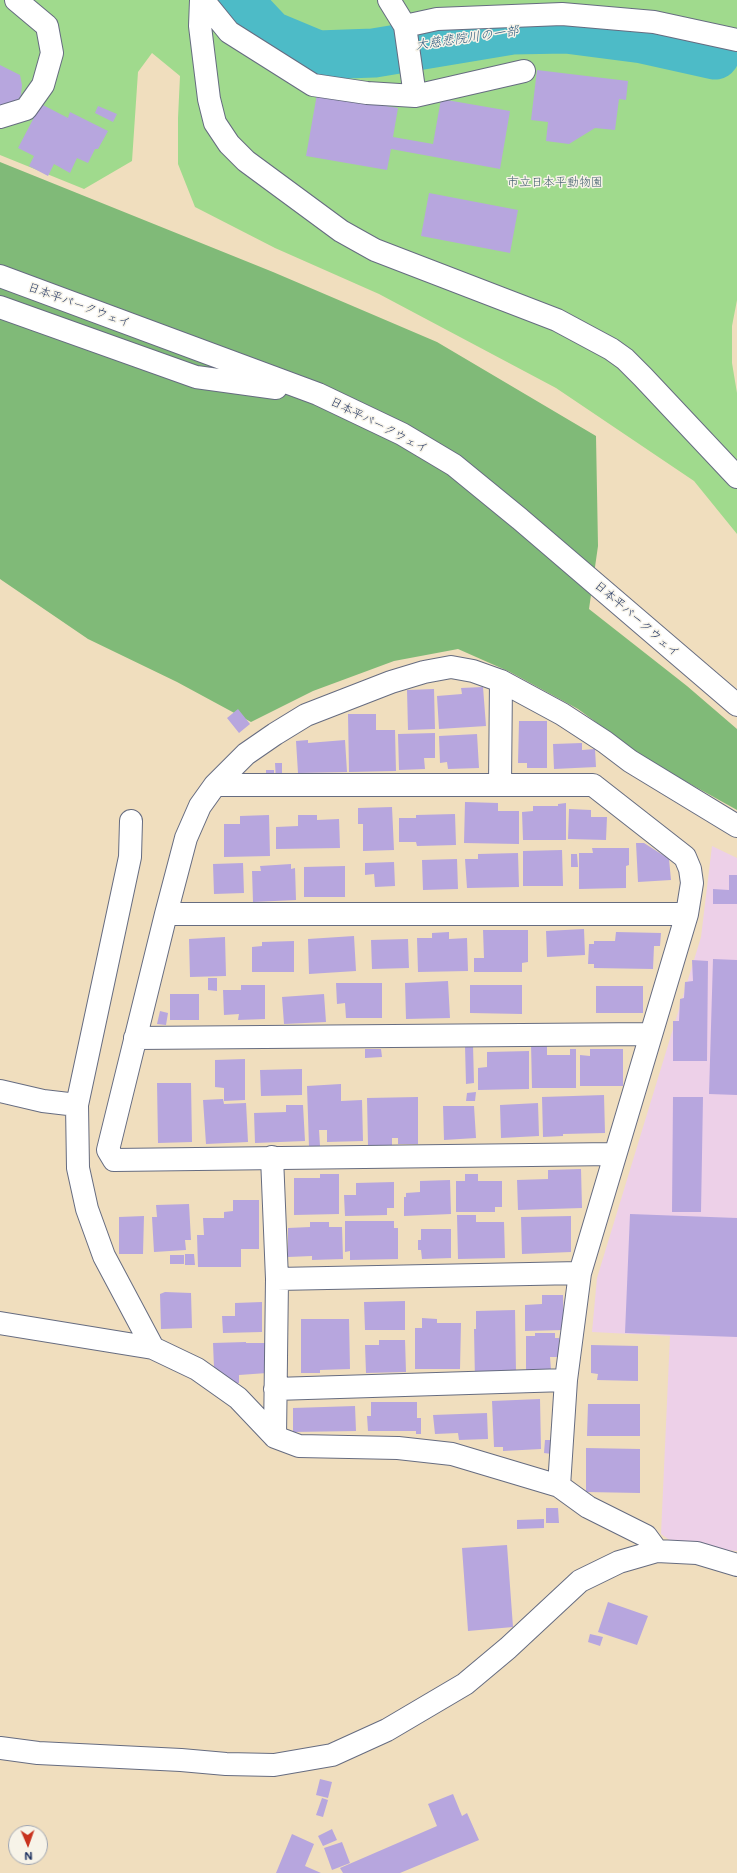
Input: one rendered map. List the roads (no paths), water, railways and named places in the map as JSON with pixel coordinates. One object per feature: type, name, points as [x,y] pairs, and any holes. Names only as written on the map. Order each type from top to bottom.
[{"type":"street","points":[[0,117],[26,110],[43,85],[52,53],[47,26],[16,0]]},
{"type":"street","points":[[202,0],[229,32],[313,85],[367,93],[414,89],[524,71]]},
{"type":"street","points":[[202,0],[200,26],[209,98],[215,123],[229,144],[246,161],[341,231],[375,250],[557,320],[611,348],[625,358],[737,477]]},
{"type":"street","points":[[389,0],[406,33],[414,89]]},
{"type":"street","points":[[406,33],[437,18],[562,14],[654,22],[737,40]]},
{"type":"street","name":"日本平パークウェイ","points":[[0,276],[318,394],[402,434],[454,465],[737,705]]},
{"type":"street","points":[[0,307],[196,377],[318,394]]},
{"type":"street","points":[[614,1154],[114,1160],[108,1150],[186,838],[200,806],[215,785],[246,754],[306,715],[391,682],[424,672],[451,667],[473,671],[500,681],[562,714],[606,742],[630,761],[737,826]]},
{"type":"street","points":[[500,681],[500,785]]},
{"type":"street","points":[[215,785],[593,785],[685,857],[690,869],[692,883],[687,914],[614,1154],[580,1272],[566,1380],[559,1486]]},
{"type":"street","points":[[131,821],[130,857],[77,1105],[78,1168],[87,1209],[104,1256],[153,1348]]},
{"type":"street","points":[[166,914],[687,914]]},
{"type":"street","points":[[136,1038],[651,1034]]},
{"type":"street","points":[[0,1091],[43,1101],[77,1105]]},
{"type":"street","points":[[272,1157],[278,1278],[275,1437]]},
{"type":"street","points":[[278,1278],[580,1272]]},
{"type":"street","points":[[0,1323],[153,1348],[197,1369],[238,1398],[275,1437],[299,1446],[398,1448],[452,1454],[559,1486],[588,1507],[646,1536],[657,1551]]},
{"type":"street","points":[[275,1389],[566,1380]]},
{"type":"street","points":[[0,1748],[38,1753],[274,1765],[332,1755],[387,1730],[465,1684],[508,1648],[580,1581],[619,1562],[657,1551],[697,1553],[737,1565]]},
{"type":"waterway","name":"大慈悲院川の一部","points":[[237,0],[270,35],[318,55],[374,53],[512,30],[566,29],[643,39],[715,55]]},
{"type":"park label","name":"市立日本平動物園","points":[[555,182]]}]
